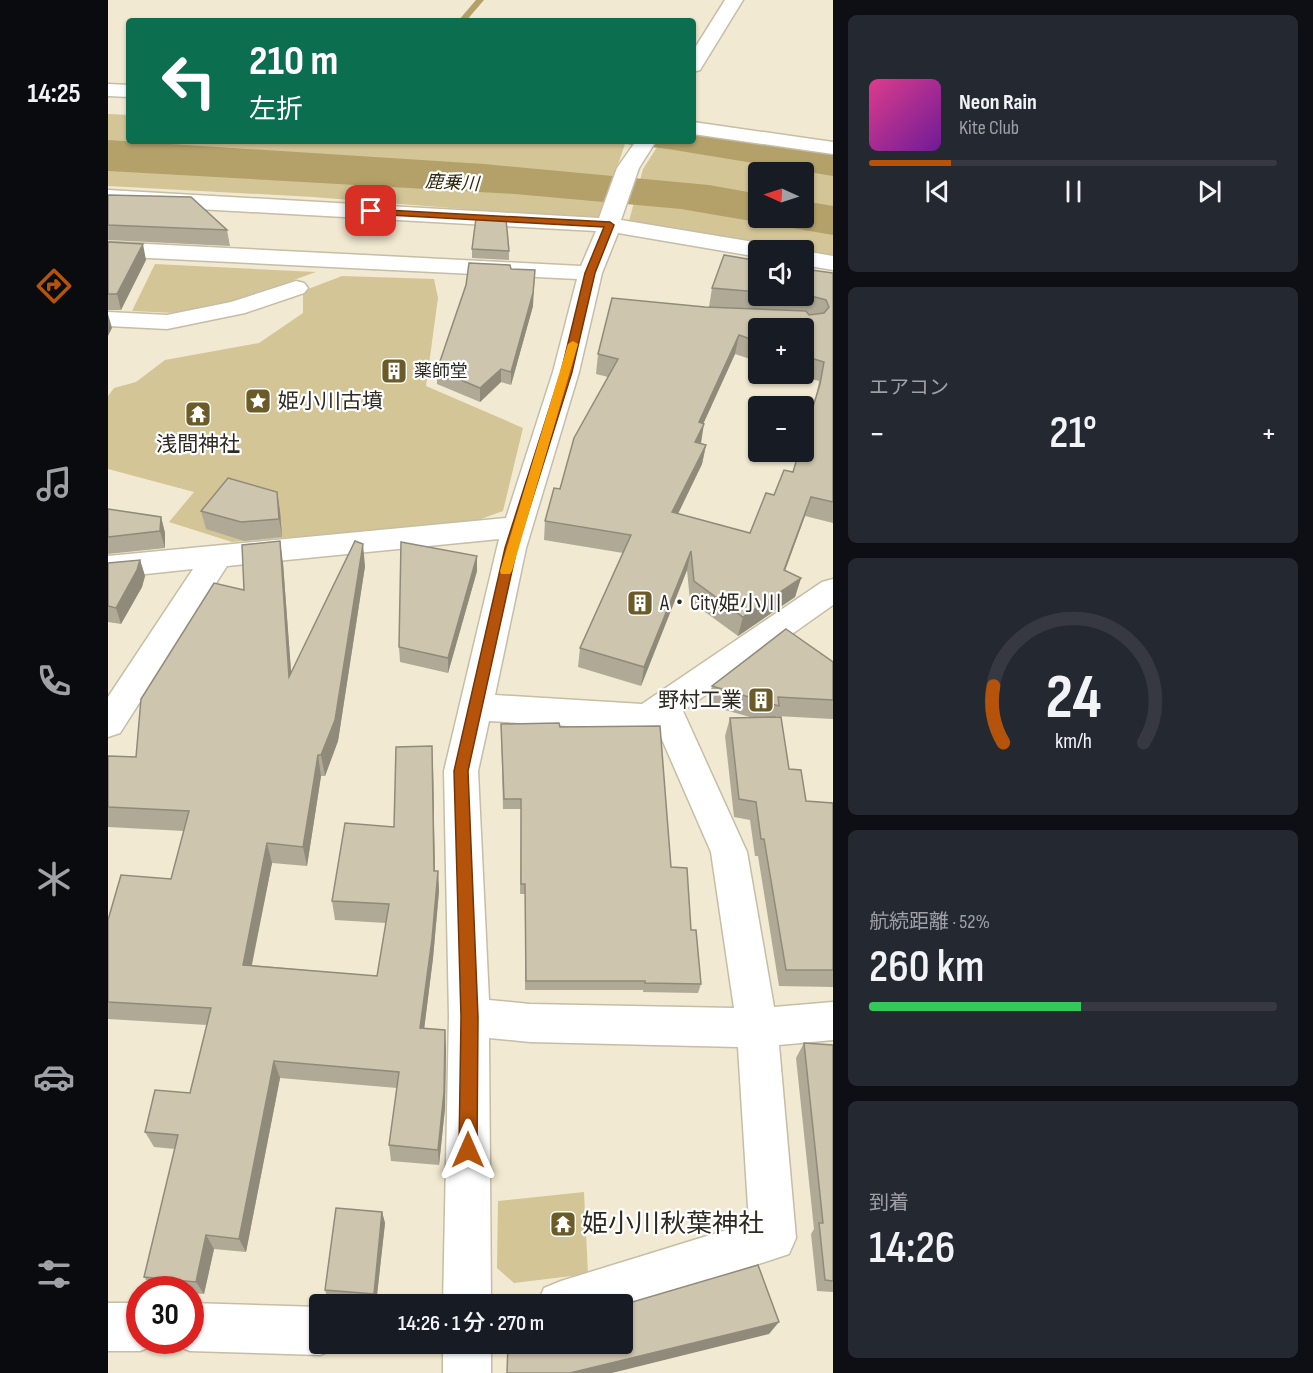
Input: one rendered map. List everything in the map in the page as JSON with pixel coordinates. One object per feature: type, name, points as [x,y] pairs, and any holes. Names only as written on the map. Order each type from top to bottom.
[{"type":"street","points":[[696,61],[734,0]]},
{"type":"street","points":[[108,90],[126,91]]},
{"type":"street","points":[[696,128],[833,148]]},
{"type":"street","points":[[467,1294],[469,1017],[461,771],[511,548],[566,372],[594,306],[590,273],[628,168],[644,144]]},
{"type":"street","points":[[108,197],[610,220],[748,248]]},
{"type":"street","points":[[108,249],[590,273]]},
{"type":"street","points":[[814,260],[833,263]]},
{"type":"street","points":[[108,319],[167,322],[236,308],[296,288]]},
{"type":"street","points":[[108,567],[518,527]]},
{"type":"street","points":[[108,724],[218,557]]},
{"type":"street","points":[[476,707],[648,718],[833,590]]},
{"type":"street","points":[[596,1294],[773,1238],[757,1028],[729,852],[665,707]]},
{"type":"street","points":[[469,1017],[530,1023],[757,1028],[833,1021]]},
{"type":"street","points":[[204,1327],[309,1331]]},
{"type":"street","points":[[108,1328],[126,1328]]},
{"type":"street","points":[[467,1354],[467,1373]]},
{"type":"shaded area","points":[[108,114],[126,115],[126,144],[625,144],[599,220],[313,197],[108,186]]},
{"type":"shaded area","points":[[696,141],[833,155],[833,255],[814,252],[814,240],[748,241],[629,221],[643,169],[659,144],[696,144]]},
{"type":"shaded area","points":[[155,264],[316,272],[241,299],[175,313],[132,311]]},
{"type":"shaded area","points":[[342,276],[434,279],[438,298],[426,386],[523,428],[503,511],[470,523],[232,542],[169,522],[194,492],[108,469],[108,396],[114,388],[136,382],[165,360],[259,343],[303,313],[303,291]]},
{"type":"shaded area","points":[[584,1192],[588,1274],[514,1283],[497,1268],[498,1201]]},
{"type":"water","points":[[696,133],[833,153],[833,176],[814,173],[814,162],[748,162],[626,144],[696,144]]},
{"type":"water","name":"鹿乗川","points":[[108,140],[126,141],[126,144],[171,144],[484,164],[709,185],[748,192],[748,220],[681,209],[515,194],[108,171]]},
{"type":"water","points":[[814,203],[833,206],[833,235],[792,228],[814,228]]},
{"type":"building","points":[[108,195],[191,197],[227,230],[108,225]]},
{"type":"building","points":[[476,218],[506,219],[509,251],[472,249]]},
{"type":"building","points":[[108,242],[143,244],[117,294],[108,294]]},
{"type":"building","points":[[724,255],[748,259],[748,291],[712,288]]},
{"type":"building","points":[[469,263],[510,265],[511,269],[535,270],[533,293],[511,372],[501,369],[480,388],[437,370],[466,285]]},
{"type":"building","points":[[814,270],[833,273],[833,502],[811,497],[784,570],[801,578],[743,617],[694,581],[691,551],[644,667],[580,648],[631,535],[545,521],[554,488],[560,489],[574,438],[618,359],[598,354],[612,298],[705,307],[806,311],[809,315],[824,313],[829,307],[826,300],[815,297]]},
{"type":"building","points":[[228,478],[277,492],[279,519],[241,522],[201,511]]},
{"type":"building","points":[[108,509],[161,517],[160,531],[108,537]]},
{"type":"building","points":[[280,541],[289,677],[355,541],[363,544],[335,720],[321,755],[318,755],[303,847],[267,843],[243,965],[377,976],[389,904],[332,901],[345,823],[394,827],[396,747],[432,746],[434,871],[438,871],[420,1028],[445,1030],[444,1092],[438,1150],[389,1145],[399,1072],[274,1061],[239,1239],[206,1235],[197,1276],[144,1276],[178,1135],[145,1132],[155,1090],[190,1093],[211,1008],[108,1002],[108,920],[121,875],[171,879],[189,811],[108,807],[108,756],[136,757],[141,699],[214,583],[244,590],[242,545]]},
{"type":"building","points":[[401,542],[477,556],[448,658],[399,647]]},
{"type":"building","points":[[140,560],[116,608],[108,606],[108,563]]},
{"type":"building","points":[[786,629],[833,662],[833,700],[778,697],[779,706],[712,686]]},
{"type":"building","points":[[781,717],[789,769],[801,770],[806,801],[833,803],[833,970],[786,970],[756,802],[739,799],[730,718]]},
{"type":"building","points":[[559,723],[560,727],[660,726],[671,867],[687,868],[691,930],[696,930],[701,984],[645,983],[645,981],[526,981],[525,884],[521,884],[521,799],[504,799],[501,724]]},
{"type":"building","points":[[804,1043],[833,1045],[833,1281],[825,1280],[819,1223],[823,1223]]},
{"type":"building","points":[[336,1208],[382,1212],[374,1294],[325,1290]]},
{"type":"building","points":[[758,1265],[779,1322],[570,1373],[507,1373],[508,1354],[633,1354],[633,1302]]},
{"type":"waterway","points":[[465,18],[480,0]]},
{"type":"slow traffic","points":[[506,571],[573,344]]},
{"type":"place","name":"薬師堂","points":[[394,371]]},
{"type":"place","name":"姫小川古墳","points":[[258,401]]},
{"type":"place","name":"浅間神社","points":[[198,414]]},
{"type":"place","name":"A・City姫小川","points":[[640,603]]},
{"type":"place","name":"野村工業","points":[[761,700]]},
{"type":"place","name":"姫小川秋葉神社","points":[[563,1224]]},
{"type":"route","points":[[371,211],[610,225],[590,273],[566,372],[511,548],[461,771],[469,1017],[468,1150]]}]
